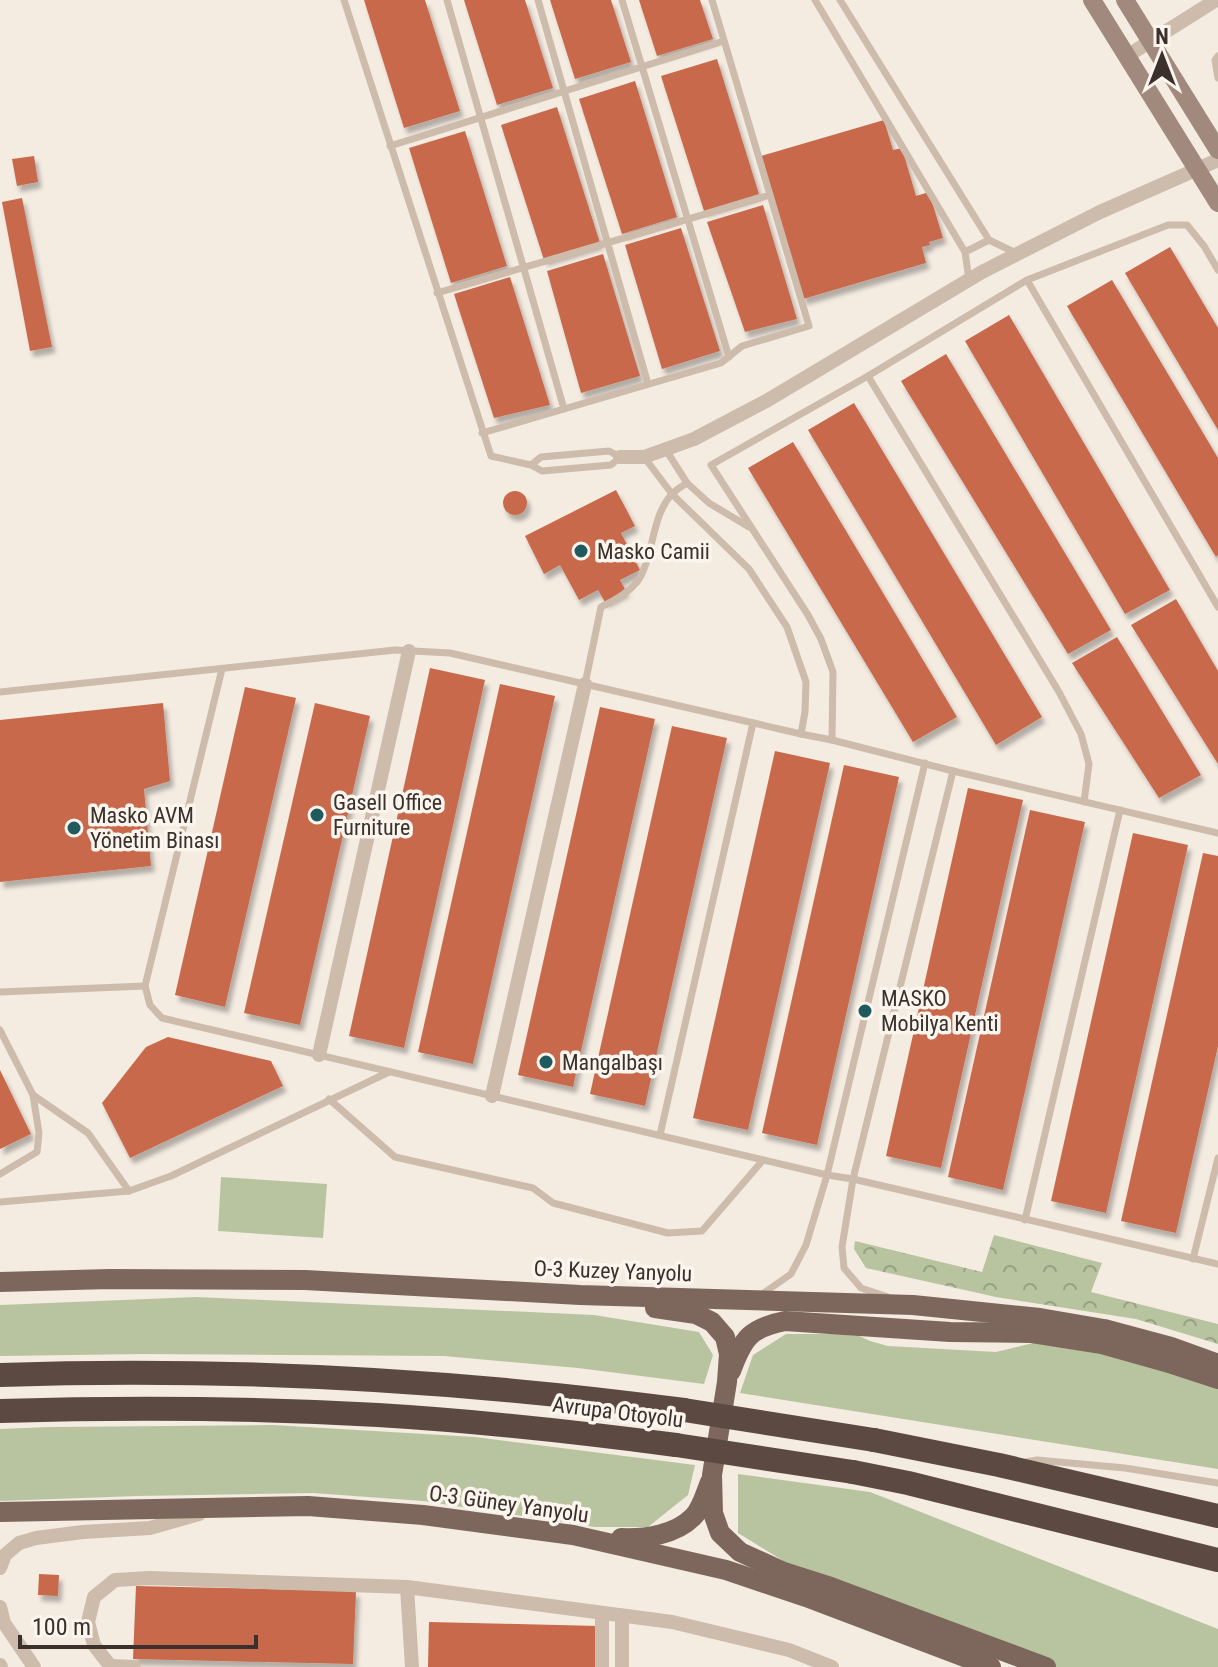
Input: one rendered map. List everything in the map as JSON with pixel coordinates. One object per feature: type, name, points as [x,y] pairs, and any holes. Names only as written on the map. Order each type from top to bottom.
[{"type":"highway","name":"Avrupa Otoyolu","points":[[0,1375],[131,1373],[355,1379],[531,1392],[684,1410],[874,1440],[999,1465],[1218,1516]]},
{"type":"highway","name":"Avrupa Otoyolu","points":[[0,1411],[218,1410],[381,1415],[494,1424],[676,1445],[923,1486],[1218,1560]]},
{"type":"main road","points":[[1092,0],[1218,203]]},
{"type":"main road","points":[[1125,0],[1218,150]]},
{"type":"main road","name":"O-3 Kuzey Yanyolu","points":[[0,1282],[305,1280],[580,1295],[913,1305],[1040,1318],[1104,1329],[1171,1347],[1218,1364]]},
{"type":"main road","points":[[573,1535],[642,1539],[677,1529],[694,1516],[703,1502],[712,1475],[729,1354],[725,1337],[712,1322],[696,1314],[580,1295]]},
{"type":"main road","points":[[727,1382],[746,1338],[768,1324],[785,1321],[1056,1336],[1102,1344],[1218,1379]]},
{"type":"main road","points":[[712,1475],[713,1513],[720,1533],[740,1552],[784,1572],[1037,1665]]},
{"type":"main road","name":"O-3 Güney Yanyolu","points":[[0,1512],[308,1506],[423,1515],[573,1535],[726,1570],[991,1667]]},
{"type":"main road","points":[[0,1526],[64,1511]]},
{"type":"street","points":[[1127,56],[1216,0]]},
{"type":"street","points":[[620,457],[644,457],[694,439],[768,400],[969,280],[1100,212],[1218,160]]},
{"type":"street","points":[[319,1055],[409,651]]},
{"type":"street","points":[[492,1096],[585,684]]},
{"type":"street","points":[[0,1568],[5,1555],[19,1543],[36,1538],[150,1528],[220,1508]]},
{"type":"street","points":[[134,1667],[110,1667],[94,1645],[88,1622],[94,1597],[115,1580],[150,1578],[407,1587],[672,1622],[789,1650],[832,1667]]},
{"type":"street","points":[[407,1587],[412,1667]]},
{"type":"street","points":[[0,1607],[4,1623],[34,1667]]},
{"type":"street","points":[[602,1613],[602,1667]]},
{"type":"street","points":[[622,1616],[622,1667]]},
{"type":"lane","points":[[344,0],[491,456],[531,465],[542,471],[611,465],[620,457],[609,451],[541,457],[531,465]]},
{"type":"lane","points":[[447,0],[564,409]]},
{"type":"lane","points":[[538,0],[648,384]]},
{"type":"lane","points":[[622,0],[729,357]]},
{"type":"lane","points":[[482,433],[721,363],[742,346],[809,326],[712,0]]},
{"type":"lane","points":[[815,0],[965,252],[969,280]]},
{"type":"lane","points":[[840,0],[989,240],[1018,254]]},
{"type":"lane","points":[[390,146],[724,41]]},
{"type":"lane","points":[[1218,56],[1215,60],[1218,78]]},
{"type":"lane","points":[[437,293],[770,195]]},
{"type":"lane","points":[[832,740],[833,672],[821,639],[711,465],[868,376],[1027,280],[1168,225],[1187,225],[1218,270]]},
{"type":"lane","points":[[965,252],[989,240]]},
{"type":"lane","points":[[1027,280],[1218,607]]},
{"type":"lane","points":[[868,376],[1067,706],[1081,734],[1089,764],[1084,802]]},
{"type":"lane","points":[[665,449],[687,483],[709,503],[751,528]]},
{"type":"lane","points":[[644,457],[672,494],[749,569],[787,627],[806,682],[801,734]]},
{"type":"lane","points":[[585,684],[601,607],[632,588],[639,578],[658,520],[672,494],[687,483]]},
{"type":"lane","points":[[0,692],[395,650],[450,653],[832,740],[1218,833]]},
{"type":"lane","points":[[222,669],[145,986],[150,1005],[162,1018],[1218,1264]]},
{"type":"lane","points":[[660,1135],[753,723]]},
{"type":"lane","points":[[755,1300],[791,1274],[806,1245],[827,1175],[925,763]]},
{"type":"lane","points":[[913,1305],[861,1288],[844,1268],[842,1247],[853,1179],[953,771]]},
{"type":"lane","points":[[1025,1220],[1120,810]]},
{"type":"lane","points":[[0,992],[145,986]]},
{"type":"lane","points":[[0,1030],[33,1095],[39,1133],[37,1152],[0,1174]]},
{"type":"lane","points":[[0,1202],[129,1191],[171,1176],[391,1071]]},
{"type":"lane","points":[[33,1095],[88,1133],[129,1191]]},
{"type":"lane","points":[[329,1099],[395,1157],[533,1188],[553,1203],[668,1233],[702,1231],[763,1160]]},
{"type":"lane","points":[[1193,1259],[1218,1158]]},
{"type":"lane","points":[[999,1465],[1037,1460],[1125,1468],[1218,1483]]},
{"type":"lane","points":[[1193,1510],[1218,1507]]},
{"type":"green space","points":[[221,1177],[327,1184],[323,1238],[218,1231]]},
{"type":"green space","points":[[994,1235],[1102,1263],[1091,1292],[1218,1324],[1218,1344],[1136,1319],[996,1297],[866,1268],[854,1249],[855,1241],[982,1272]]},
{"type":"green space","points":[[196,1297],[594,1315],[699,1332],[713,1355],[704,1384],[578,1368],[444,1356],[0,1356],[0,1305]]},
{"type":"green space","points":[[786,1334],[855,1334],[888,1346],[996,1352],[1033,1343],[1101,1349],[1218,1386],[1218,1469],[740,1393],[753,1355]]},
{"type":"green space","points":[[273,1425],[475,1437],[695,1465],[688,1495],[648,1527],[595,1527],[423,1501],[313,1493],[0,1501],[0,1429]]},
{"type":"green space","points":[[738,1474],[870,1492],[1218,1629],[1218,1667],[1050,1667],[790,1565],[738,1533]]},
{"type":"building","points":[[364,0],[425,0],[460,111],[404,128]]},
{"type":"building","points":[[464,0],[525,0],[553,88],[497,105]]},
{"type":"building","points":[[550,0],[611,0],[631,62],[575,79]]},
{"type":"building","points":[[639,0],[700,0],[713,39],[657,56]]},
{"type":"building","points":[[717,59],[759,194],[704,211],[661,76]]},
{"type":"building","points":[[635,81],[677,217],[622,234],[579,99]]},
{"type":"building","points":[[557,107],[600,243],[544,260],[501,125]]},
{"type":"building","points":[[884,120],[893,150],[902,148],[916,196],[929,192],[943,238],[922,247],[926,263],[803,299],[761,156]]},
{"type":"building","points":[[465,131],[507,266],[451,283],[409,148]]},
{"type":"building","points":[[34,156],[38,182],[17,186],[12,159]]},
{"type":"building","points":[[22,198],[52,347],[30,351],[2,202]]},
{"type":"building","points":[[763,205],[797,319],[745,332],[707,222]]},
{"type":"building","points":[[681,228],[720,351],[662,369],[625,245]]},
{"type":"building","points":[[1170,247],[1218,328],[1218,430],[1125,273]]},
{"type":"building","points":[[603,254],[640,376],[581,393],[547,271]]},
{"type":"building","points":[[510,277],[550,405],[494,418],[454,294]]},
{"type":"building","points":[[1112,280],[1218,458],[1216,557],[1067,306]]},
{"type":"building","points":[[1009,315],[1170,590],[1125,614],[965,341]]},
{"type":"building","points":[[946,354],[1111,630],[1068,654],[901,381]]},
{"type":"building","points":[[854,403],[1042,717],[996,745],[808,430]]},
{"type":"building","points":[[793,442],[957,717],[913,742],[748,468]]},
{"type":"building","name":"Masko Camii","points":[[616,490],[635,526],[621,533],[640,570],[620,580],[626,591],[605,602],[598,590],[579,600],[560,565],[544,574],[525,536]]},
{"type":"building","points":[[515,491],[524,494],[527,503],[524,512],[515,515],[506,512],[503,503],[506,494]]},
{"type":"building","points":[[1176,599],[1218,671],[1218,764],[1131,625]]},
{"type":"building","points":[[1117,637],[1201,775],[1159,798],[1072,663]]},
{"type":"building","points":[[430,668],[485,680],[404,1048],[349,1036]]},
{"type":"building","points":[[500,684],[555,696],[473,1064],[418,1052]]},
{"type":"building","points":[[245,687],[296,698],[225,1007],[175,995]]},
{"type":"building","name":"Masko AVM Yönetim Binası","points":[[163,703],[170,781],[144,789],[151,866],[0,882],[0,720]]},
{"type":"building","points":[[315,703],[370,716],[300,1025],[244,1013]]},
{"type":"building","points":[[600,707],[655,719],[573,1087],[518,1075]]},
{"type":"building","points":[[672,726],[727,738],[645,1106],[590,1094]]},
{"type":"building","points":[[775,751],[830,763],[748,1130],[693,1118]]},
{"type":"building","points":[[844,765],[899,777],[817,1145],[762,1133]]},
{"type":"building","points":[[968,788],[1023,800],[941,1168],[886,1156]]},
{"type":"building","points":[[1030,810],[1085,822],[1003,1190],[948,1177]]},
{"type":"building","points":[[1133,833],[1188,845],[1106,1213],[1051,1201]]},
{"type":"building","points":[[1203,853],[1218,856],[1218,1046],[1176,1233],[1121,1221]]},
{"type":"building","points":[[168,1037],[271,1061],[283,1086],[130,1158],[102,1103],[146,1047]]},
{"type":"building","points":[[0,1070],[31,1134],[0,1149]]},
{"type":"building","points":[[39,1574],[59,1575],[58,1596],[38,1595]]},
{"type":"building","points":[[136,1586],[356,1591],[353,1664],[133,1659]]},
{"type":"building","points":[[429,1622],[598,1626],[597,1667],[428,1667]]},
{"type":"place","name":"Masko Camii","points":[[581,551]]},
{"type":"place","name":"Gasell Office Furniture","points":[[317,815]]},
{"type":"place","name":"Masko AVM Yönetim Binası","points":[[74,828]]},
{"type":"place","name":"MASKO Mobilya Kenti","points":[[865,1011]]},
{"type":"place","name":"Mangalbaşı","points":[[546,1062]]}]
